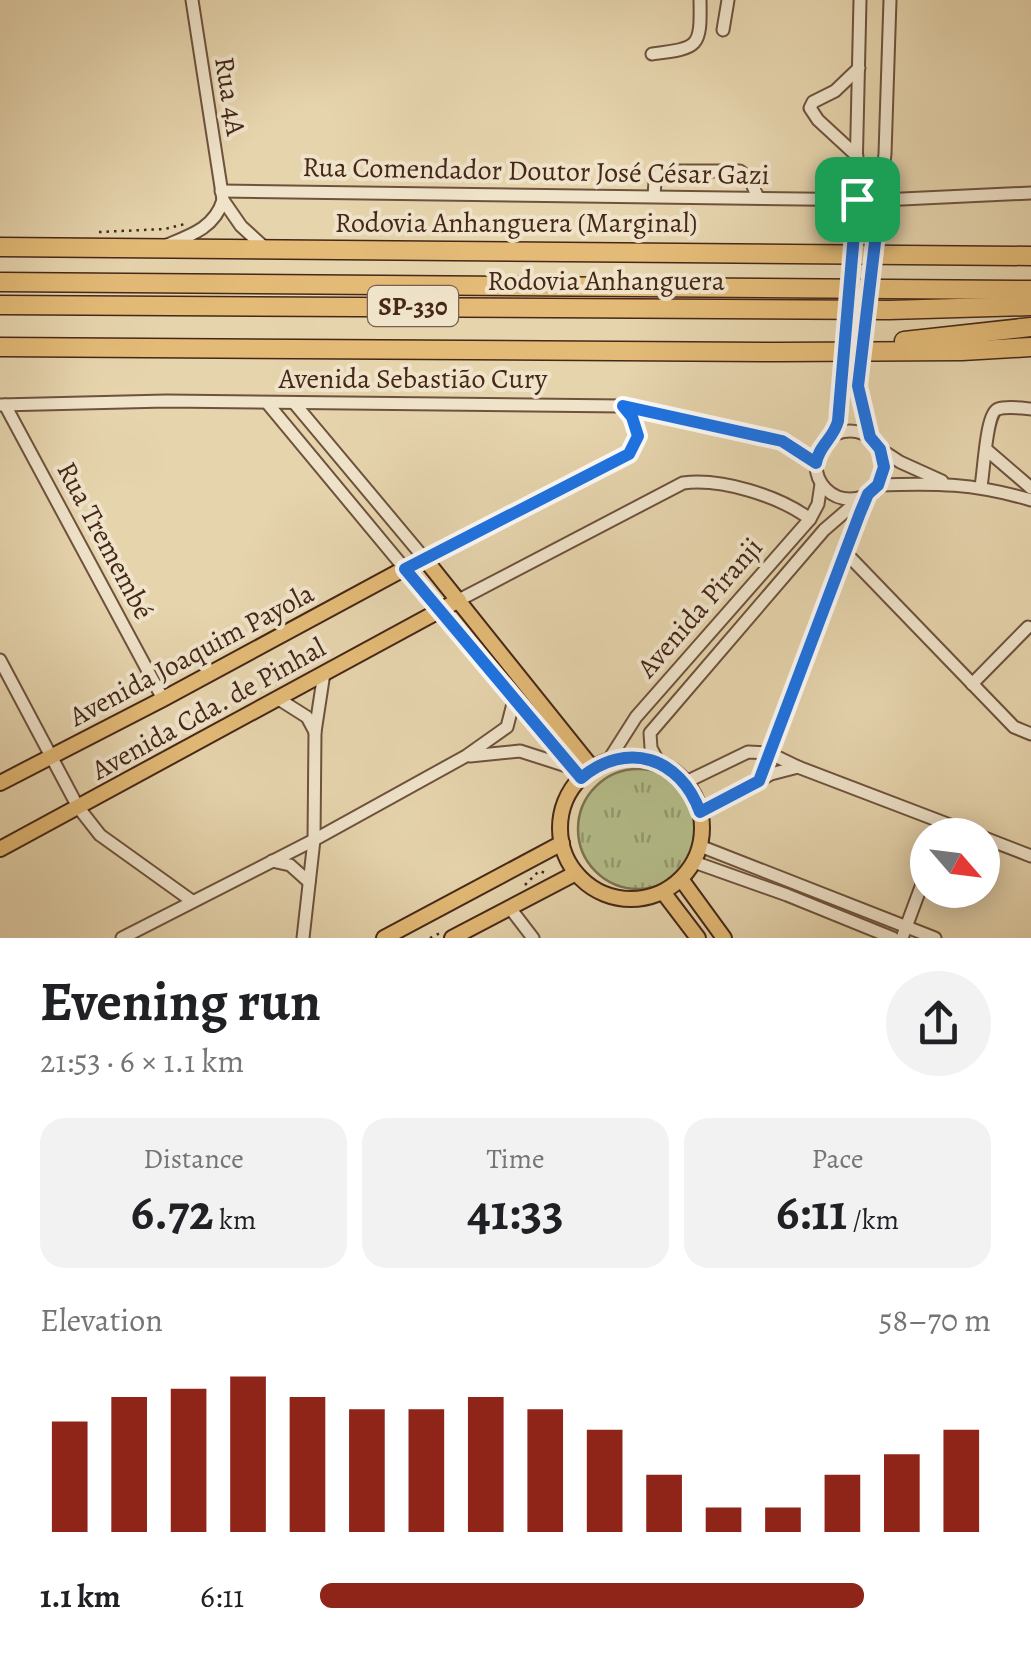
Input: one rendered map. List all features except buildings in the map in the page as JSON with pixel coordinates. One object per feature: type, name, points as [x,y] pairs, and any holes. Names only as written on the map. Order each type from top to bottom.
[{"type":"highway","name":"Rodovia Anhanguera (Marginal)","points":[[0,247],[1031,256]]},
{"type":"highway","name":"Rodovia Anhanguera","points":[[0,282],[1031,290]]},
{"type":"highway","name":"Rodovia Anhanguera","points":[[0,305],[889,310],[1031,306]]},
{"type":"highway","points":[[779,352],[1031,326]]},
{"type":"highway","points":[[0,347],[779,352],[1031,347]]},
{"type":"main road","name":"Avenida Joaquim Payola","points":[[0,782],[424,558]]},
{"type":"main road","points":[[424,558],[582,772]]},
{"type":"main road","points":[[405,569],[514,700],[582,772]]},
{"type":"main road","name":"Avenida Cda. de Pinhal","points":[[0,849],[458,600]]},
{"type":"main road","points":[[627,757],[659,763],[686,782],[700,812],[700,846],[694,862],[681,879],[663,892],[640,899],[616,898],[594,889],[576,873],[562,843],[561,820],[568,797],[582,772],[608,761],[627,757]]},
{"type":"main road","points":[[384,938],[562,843]]},
{"type":"main road","points":[[452,938],[576,873]]},
{"type":"main road","points":[[681,879],[724,938]]},
{"type":"main road","points":[[663,892],[698,938]]},
{"type":"street","name":"Rua 4A","points":[[192,0],[222,195]]},
{"type":"street","points":[[652,54],[688,50],[697,42],[701,36],[700,0]]},
{"type":"street","points":[[723,30],[728,0]]},
{"type":"street","points":[[833,435],[841,391],[857,199],[860,0]]},
{"type":"street","points":[[890,0],[880,200],[858,386],[870,437],[880,449],[946,482]]},
{"type":"street","points":[[858,156],[810,108],[859,68]]},
{"type":"street","points":[[654,196],[655,180],[662,171],[740,171],[750,179],[758,198]]},
{"type":"street","name":"Rua Comendador Doutor José César Gazi","points":[[222,195],[880,200],[1031,193]]},
{"type":"street","points":[[162,247],[204,228],[219,212],[222,195]]},
{"type":"street","points":[[222,195],[241,226],[264,247]]},
{"type":"street","name":"Avenida Sebastião Cury","points":[[2,405],[166,401],[623,406],[782,441],[816,463]]},
{"type":"street","points":[[268,404],[405,569]]},
{"type":"street","points":[[295,404],[424,558],[629,454],[638,436],[632,417],[623,406]]},
{"type":"street","name":"Rua Tremembé","points":[[2,405],[163,699]]},
{"type":"street","points":[[981,486],[988,451],[988,418],[999,408],[1031,409]]},
{"type":"street","points":[[864,496],[838,498],[821,484],[816,463],[821,447],[833,435],[852,431],[870,437]]},
{"type":"street","points":[[759,781],[864,496],[878,485],[884,467],[880,449]]},
{"type":"street","points":[[988,451],[1031,488]]},
{"type":"street","points":[[458,600],[682,483],[696,481],[768,496],[810,519]]},
{"type":"street","points":[[878,485],[946,482],[981,486],[1031,500]]},
{"type":"street","name":"Avenida Piranji","points":[[608,761],[636,717],[810,519],[818,504],[821,484]]},
{"type":"street","name":"Avenida Piranji","points":[[659,763],[651,748],[650,734],[824,530],[864,496]]},
{"type":"street","points":[[845,552],[1014,727],[1031,734]]},
{"type":"street","points":[[972,684],[1028,627]]},
{"type":"street","points":[[0,660],[78,807],[100,835],[192,901]]},
{"type":"street","points":[[303,938],[314,840],[315,732],[324,673]]},
{"type":"street","points":[[277,698],[307,716],[315,732]]},
{"type":"street","points":[[122,938],[314,840],[466,756],[507,727],[514,700]]},
{"type":"street","points":[[466,756],[520,752],[582,772]]},
{"type":"street","points":[[686,782],[748,752],[768,752],[916,818]]},
{"type":"street","points":[[700,812],[783,768],[798,767]]},
{"type":"street","points":[[1000,844],[1031,856]]},
{"type":"street","points":[[700,846],[904,933],[935,938]]},
{"type":"street","points":[[268,861],[290,865],[308,882]]},
{"type":"street","points":[[694,862],[893,938]]},
{"type":"street","points":[[510,908],[533,938]]},
{"type":"street","points":[[904,933],[913,908]]},
{"type":"path","points":[[93,232],[165,229],[189,222]]},
{"type":"green space","points":[[638,769],[661,773],[681,786],[694,806],[698,829],[694,852],[681,872],[661,885],[638,889],[615,885],[595,872],[582,852],[578,829],[582,806],[595,786],[615,773]]},
{"type":"route","points":[[857,199],[880,200],[858,386],[870,437],[880,449],[884,467],[878,485],[868,494],[860,513],[759,781],[700,812],[686,782],[674,771],[644,758],[608,761],[581,778],[405,569],[629,454],[638,436],[632,417],[623,406],[782,441],[816,463],[817,454],[833,435],[838,421],[857,199]]}]
